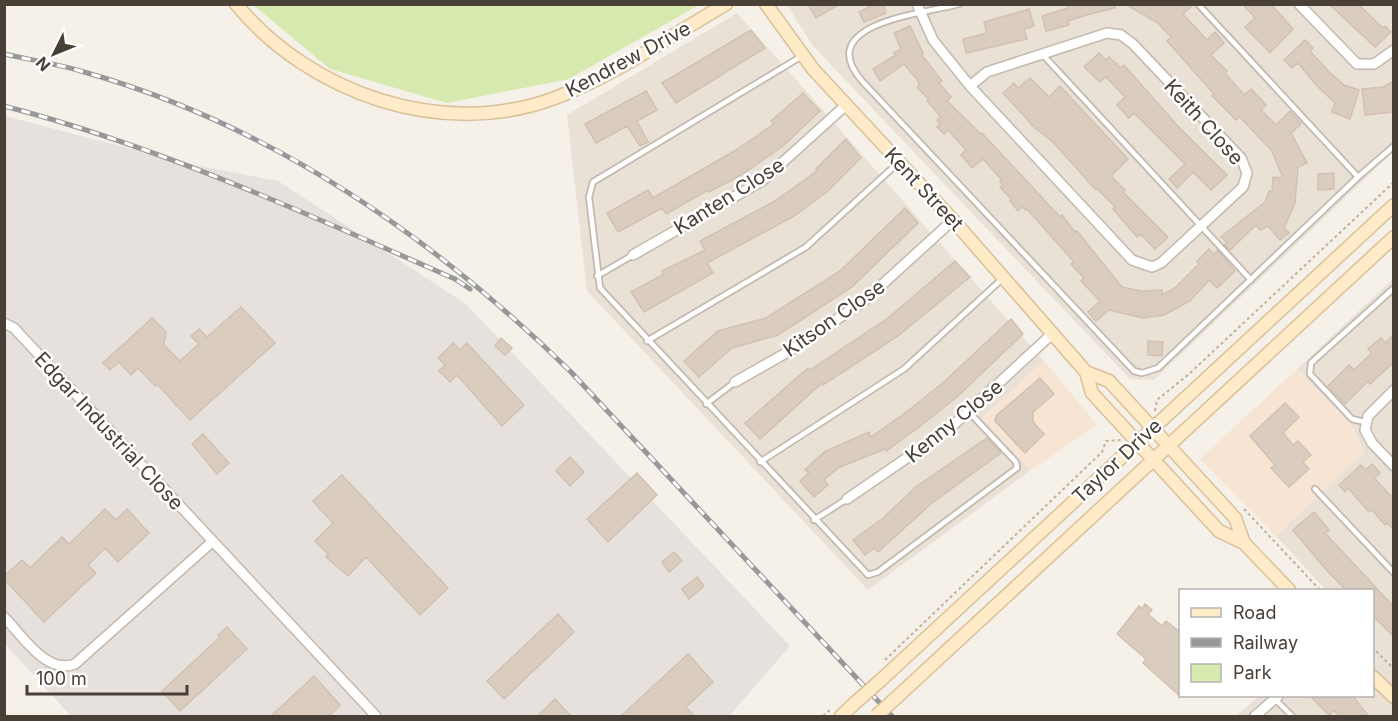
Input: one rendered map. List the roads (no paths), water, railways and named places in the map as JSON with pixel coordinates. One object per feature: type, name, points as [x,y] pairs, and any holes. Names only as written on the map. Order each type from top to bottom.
[{"type":"street","name":"Kendrew Drive","points":[[236,4],[279,49],[320,76],[348,89],[407,107],[469,112],[524,106],[569,92],[726,4]]},
{"type":"street","name":"Kent Street","points":[[766,4],[802,56],[953,220],[1086,372],[1092,393],[1219,531],[1244,543]]},
{"type":"street","name":"Keith Close","points":[[917,4],[942,54],[970,86],[1138,265],[1152,267],[1161,263],[1243,187],[1247,173],[1241,158],[1134,44],[1121,35],[1107,33],[1044,56],[987,72],[970,86]]},
{"type":"street","points":[[1299,4],[1358,64],[1374,64],[1394,50]]},
{"type":"street","name":"Kanten Close","points":[[633,255],[762,180],[846,105]]},
{"type":"street","name":"Taylor Drive","points":[[841,717],[1394,205]]},
{"type":"street","name":"Kitson Close","points":[[735,382],[786,353],[863,302],[953,220]]},
{"type":"street","name":"Taylor Drive","points":[[876,717],[1394,237]]},
{"type":"street","name":"Edgar Industrial Close","points":[[4,323],[14,328],[376,717]]},
{"type":"street","name":"Kenny Close","points":[[847,499],[924,448],[969,412],[1053,333]]},
{"type":"street","name":"Kent Street","points":[[1086,372],[1109,381],[1235,518],[1244,543]]},
{"type":"street","points":[[1394,390],[1374,408],[1365,422],[1367,436],[1394,466]]},
{"type":"street","points":[[4,617],[44,659],[58,666],[68,667],[75,664],[212,542]]},
{"type":"street","points":[[1244,543],[1287,589]]},
{"type":"street","points":[[1374,678],[1394,697]]},
{"type":"street","points":[[1255,717],[1276,697]]},
{"type":"lane","points":[[959,4],[921,15],[884,22],[867,29],[849,47],[849,64],[862,81],[1134,371],[1142,374],[1158,368],[1358,177],[1394,146]]},
{"type":"lane","points":[[1198,4],[1358,177]]},
{"type":"lane","points":[[802,56],[594,182],[589,197],[597,276],[603,294],[863,572],[872,575],[1017,468],[1016,462],[969,412]]},
{"type":"lane","points":[[1044,56],[1251,280]]},
{"type":"lane","points":[[647,340],[806,247],[899,162]]},
{"type":"lane","points":[[597,276],[633,255]]},
{"type":"lane","points":[[760,462],[904,369],[1004,277]]},
{"type":"lane","points":[[1365,422],[1352,419],[1310,374],[1311,363],[1394,288]]},
{"type":"lane","points":[[706,404],[735,382]]},
{"type":"lane","points":[[1315,489],[1394,573]]},
{"type":"lane","points":[[814,520],[847,499]]},
{"type":"lane","points":[[1276,697],[1292,717]]},
{"type":"railway","points":[[4,54],[84,72],[153,95],[220,122],[346,191],[406,232],[463,276],[571,372],[892,716]]},
{"type":"railway","points":[[4,106],[62,122],[176,161],[345,231],[455,279],[470,289]]}]
